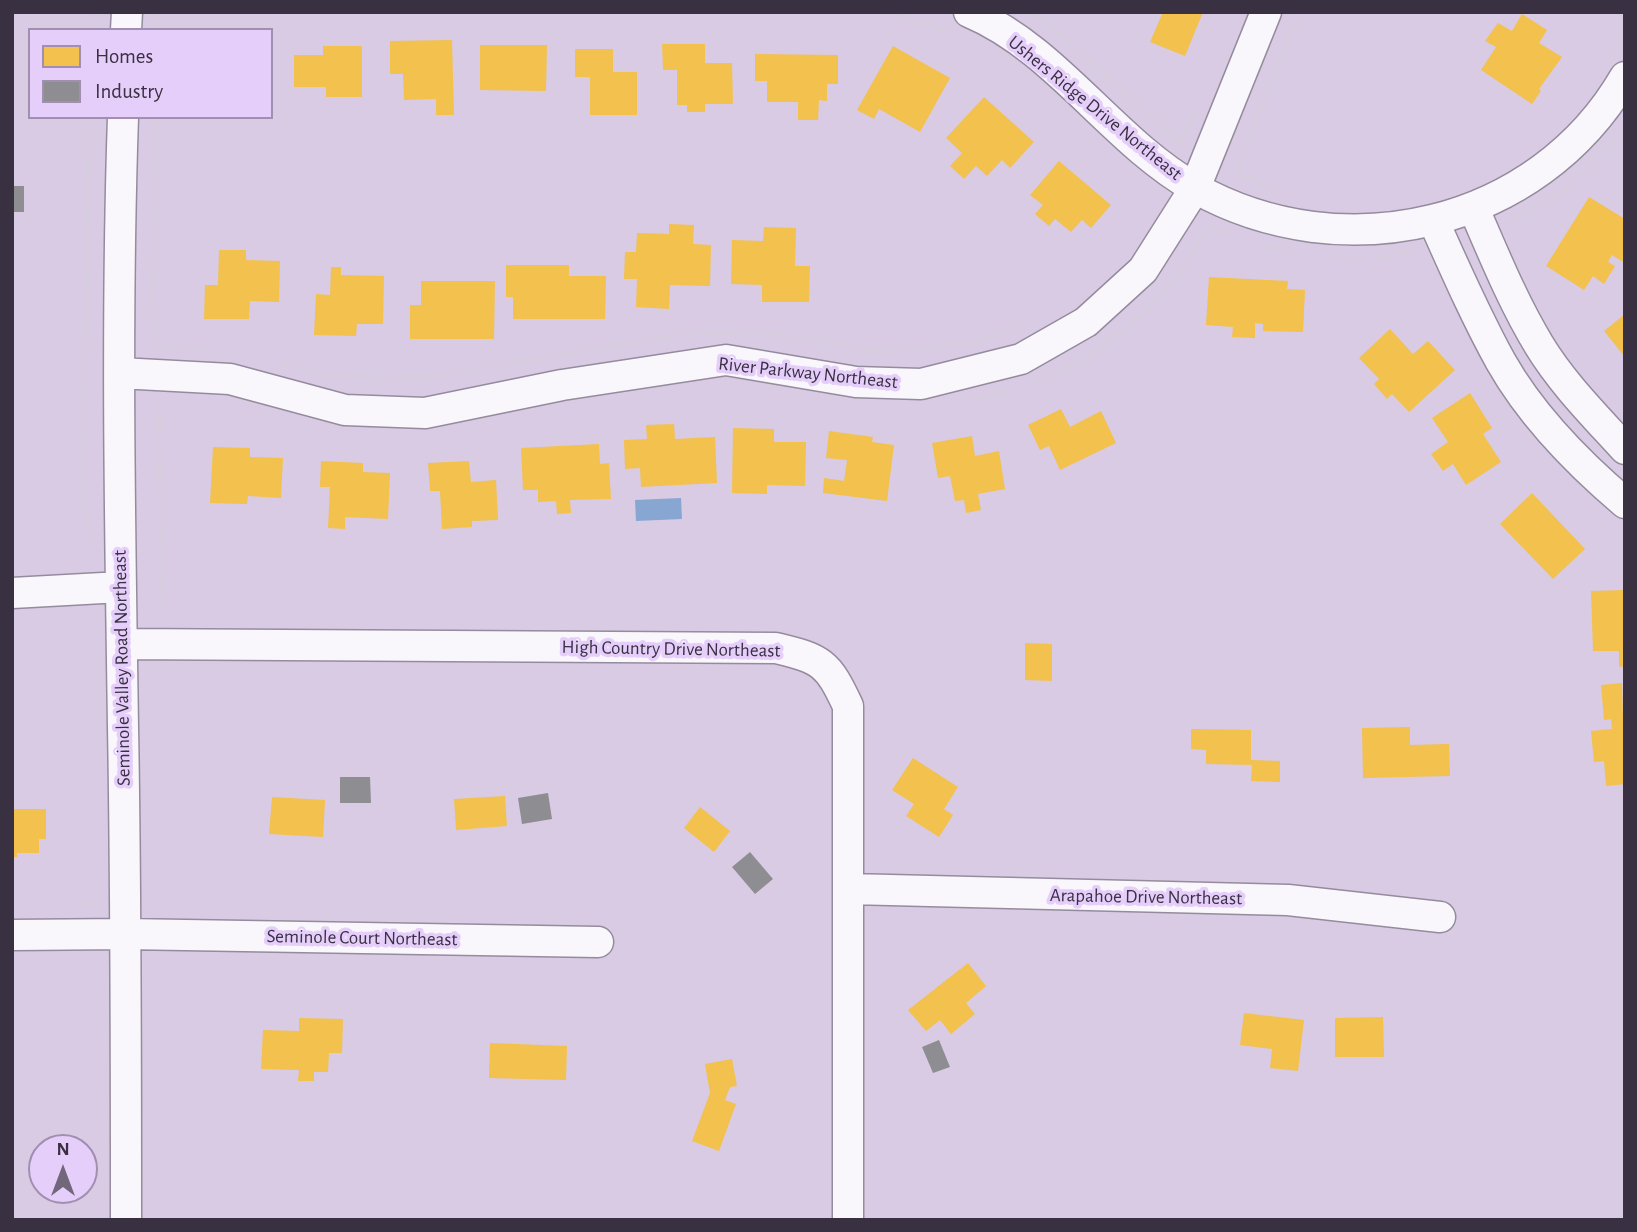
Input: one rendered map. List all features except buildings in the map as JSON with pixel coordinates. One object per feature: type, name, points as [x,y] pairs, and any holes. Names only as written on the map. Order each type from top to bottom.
[{"type":"street","name":"River Parkway Northeast","points":[[120,373],[230,379],[345,410],[425,413],[562,385],[726,360],[856,382],[921,384],[1021,359],[1086,323],[1143,270],[1195,188],[1266,12]]},
{"type":"street","name":"Ushers Ridge Drive Northeast","points":[[965,24],[1028,49],[1145,153],[1195,188],[1261,216],[1327,230],[1380,230],[1434,222],[1474,209],[1532,178],[1572,143],[1614,96],[1613,72]]},
{"type":"street","name":"Seminole Valley Road Northeast","points":[[123,119],[120,373],[107,588],[122,644],[126,1220]]},
{"type":"street","points":[[1474,209],[1504,277],[1540,346],[1577,397],[1625,449]]},
{"type":"street","points":[[1434,222],[1503,365],[1547,424],[1600,481],[1625,503]]},
{"type":"street","points":[[12,593],[107,588]]},
{"type":"street","name":"High Country Drive Northeast","points":[[122,644],[776,648],[808,656],[833,673],[848,706],[848,1220]]},
{"type":"street","name":"Arapahoe Drive Northeast","points":[[850,889],[1288,900],[1440,916]]},
{"type":"street","name":"Seminole Court Northeast","points":[[12,935],[126,934],[598,942]]},
{"type":"path","points":[[888,12],[965,24]]},
{"type":"path","points":[[1028,12],[1046,23],[1180,143],[1197,107]]},
{"type":"path","points":[[1279,191],[1235,172],[1300,12]]},
{"type":"path","points":[[92,14],[119,20]]},
{"type":"path","points":[[1613,72],[1625,23]]},
{"type":"path","points":[[90,119],[82,497],[94,553],[107,588]]},
{"type":"path","points":[[157,119],[153,304],[157,346],[184,346],[218,351]]},
{"type":"path","points":[[1506,223],[1559,194],[1625,130]]},
{"type":"path","points":[[276,362],[330,376],[403,378],[478,370],[687,333],[758,332],[815,339],[876,351],[929,349],[983,339],[1025,326]]},
{"type":"water","points":[[681,498],[682,519],[636,521],[635,500]]}]
